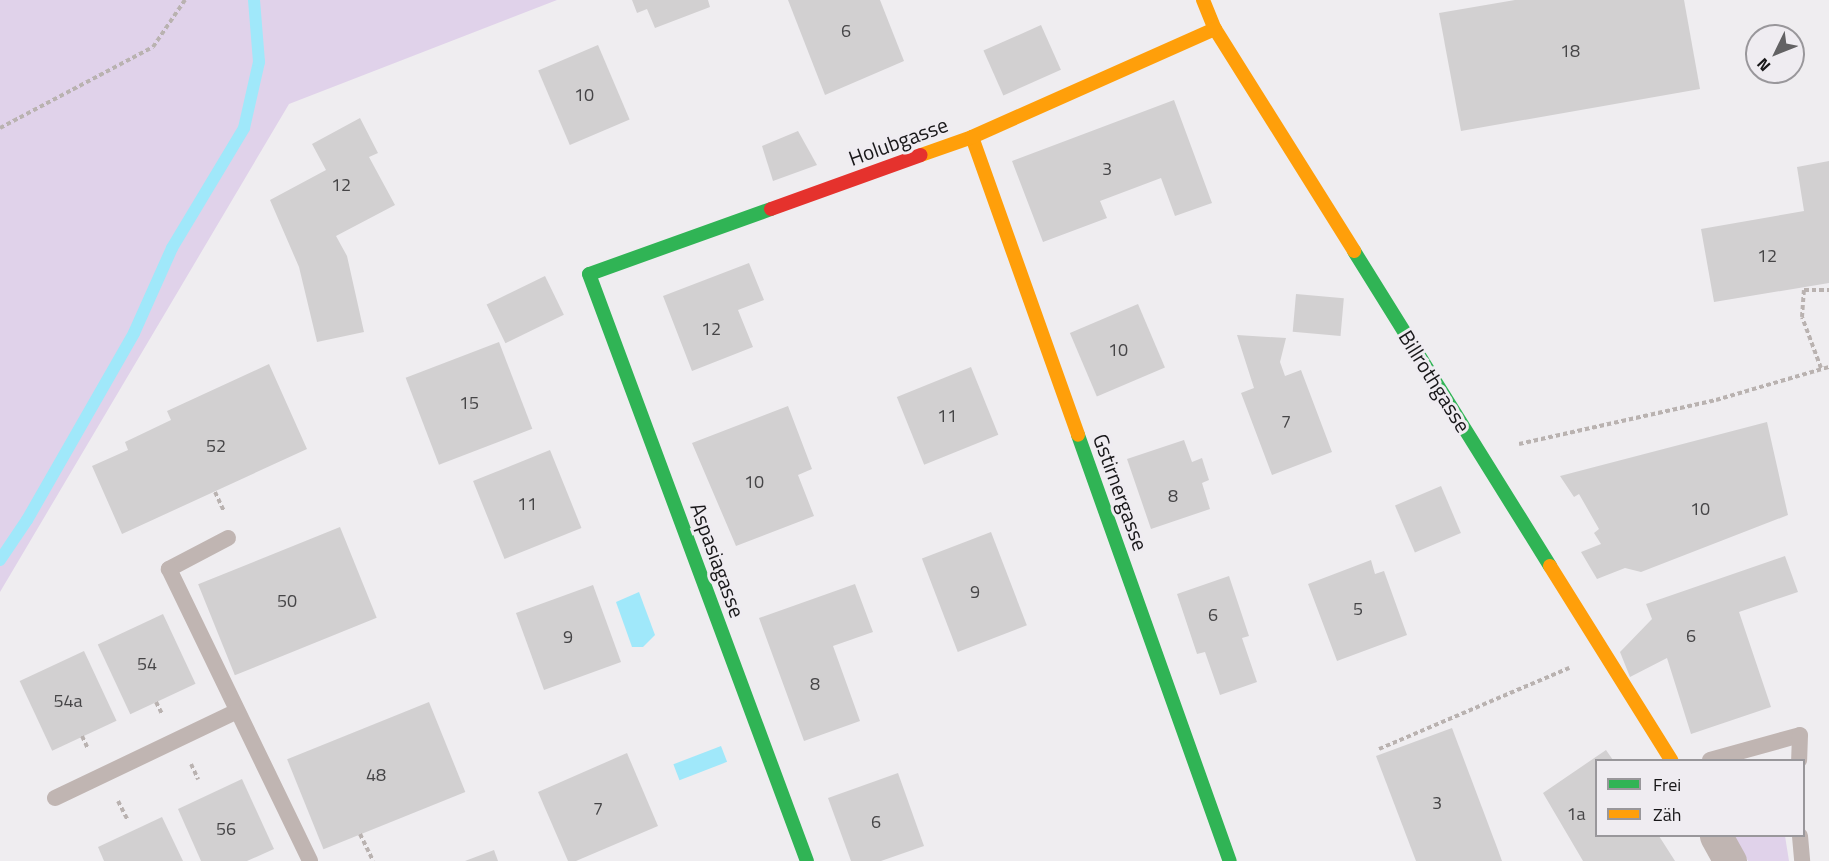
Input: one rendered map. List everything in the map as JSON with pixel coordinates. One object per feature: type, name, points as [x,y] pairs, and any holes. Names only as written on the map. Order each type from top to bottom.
[{"type":"street","name":"Billrothgasse","points":[[1203,0],[1215,29],[1670,759]]},
{"type":"street","name":"Holubgasse","points":[[588,274],[972,136],[1215,29]]},
{"type":"street","name":"Gstirnergasse","points":[[972,136],[1230,861]]},
{"type":"street","name":"Aspasiagasse","points":[[588,274],[807,861]]},
{"type":"street","points":[[1717,837],[1730,861]]},
{"type":"lane","points":[[228,538],[168,568],[235,712],[310,861]]},
{"type":"lane","points":[[55,798],[235,712]]},
{"type":"lane","points":[[1714,759],[1800,735],[1799,759]]},
{"type":"lane","points":[[1800,837],[1802,861]]},
{"type":"path","points":[[0,128],[153,47],[185,0]]},
{"type":"path","points":[[1821,368],[1802,317],[1804,290],[1829,290]]},
{"type":"path","points":[[1482,456],[1548,435],[1716,400],[1829,367]]},
{"type":"path","points":[[1379,750],[1604,655]]},
{"type":"path","points":[[360,834],[373,861]]},
{"type":"shaded area","points":[[0,0],[557,0],[289,104],[0,592]]},
{"type":"shaded area","points":[[1734,837],[1785,837],[1789,861],[1748,861]]},
{"type":"water","points":[[639,592],[655,635],[643,647],[632,647],[616,602]]},
{"type":"water","points":[[721,746],[727,762],[679,780],[673,764]]},
{"type":"building","points":[[632,0],[708,0],[710,7],[655,28],[647,9],[637,13]]},
{"type":"building","points":[[788,0],[880,0],[904,61],[825,95]]},
{"type":"building","points":[[1515,0],[1684,0],[1700,89],[1461,131],[1439,13]]},
{"type":"building","points":[[1041,25],[1061,70],[1003,95],[983,51]]},
{"type":"building","points":[[598,45],[630,120],[570,145],[538,70]]},
{"type":"building","points":[[1174,100],[1212,203],[1175,216],[1161,178],[1100,201],[1107,218],[1043,242],[1012,161]]},
{"type":"building","points":[[360,118],[378,153],[369,157],[395,205],[336,236],[347,256],[364,332],[317,342],[299,267],[270,200],[326,170],[312,144]]},
{"type":"building","points":[[798,131],[817,165],[773,181],[762,146]]},
{"type":"building","points":[[1829,161],[1829,283],[1714,302],[1701,229],[1804,211],[1797,167]]},
{"type":"building","points":[[749,263],[764,300],[738,310],[753,347],[692,371],[663,296]]},
{"type":"building","points":[[545,276],[564,315],[505,343],[487,304]]},
{"type":"building","points":[[1296,294],[1344,298],[1341,336],[1293,332]]},
{"type":"building","points":[[1138,304],[1165,368],[1097,396],[1070,333]]},
{"type":"building","points":[[1237,335],[1286,338],[1280,362],[1285,376],[1301,370],[1332,452],[1272,475],[1241,393],[1254,388]]},
{"type":"building","points":[[499,342],[532,429],[439,465],[406,378]]},
{"type":"building","points":[[269,364],[307,449],[122,534],[92,466],[128,450],[125,442],[171,420],[167,411]]},
{"type":"building","points":[[971,367],[998,435],[924,465],[897,397]]},
{"type":"building","points":[[788,406],[812,469],[798,475],[814,516],[736,546],[692,443]]},
{"type":"building","points":[[1767,422],[1788,515],[1641,572],[1625,568],[1597,579],[1581,552],[1601,544],[1594,533],[1599,529],[1579,494],[1574,497],[1560,476]]},
{"type":"building","points":[[1184,440],[1192,462],[1202,458],[1209,480],[1202,483],[1210,509],[1151,529],[1127,459]]},
{"type":"building","points":[[550,450],[581,528],[505,559],[473,481]]},
{"type":"building","points":[[1441,486],[1461,533],[1415,552],[1395,506]]},
{"type":"building","points":[[340,527],[377,618],[235,675],[198,584]]},
{"type":"building","points":[[991,532],[1027,625],[958,652],[922,559]]},
{"type":"building","points":[[1785,556],[1798,592],[1739,612],[1771,707],[1691,734],[1667,658],[1630,677],[1620,652],[1652,619],[1646,604]]},
{"type":"building","points":[[1371,560],[1375,574],[1384,571],[1407,635],[1337,661],[1308,584]]},
{"type":"building","points":[[1229,576],[1249,636],[1242,638],[1257,682],[1220,695],[1205,652],[1197,654],[1177,594]]},
{"type":"building","points":[[855,584],[873,632],[833,646],[860,721],[804,741],[759,618]]},
{"type":"building","points":[[593,585],[621,662],[544,690],[516,613]]},
{"type":"building","points":[[163,614],[196,684],[130,714],[98,644]]},
{"type":"building","points":[[84,651],[117,721],[52,751],[20,681]]},
{"type":"building","points":[[429,702],[465,792],[323,849],[287,759]]},
{"type":"building","points":[[1452,728],[1502,861],[1416,861],[1376,756]]},
{"type":"building","points":[[1606,750],[1612,759],[1595,759],[1595,837],[1660,837],[1675,861],[1583,861],[1543,793]]},
{"type":"building","points":[[627,753],[658,826],[576,861],[568,861],[538,792]]},
{"type":"building","points":[[898,773],[924,846],[881,861],[851,861],[828,798]]},
{"type":"building","points":[[242,779],[274,849],[247,861],[201,861],[178,809]]},
{"type":"building","points":[[162,817],[183,861],[104,861],[98,847]]},
{"type":"building","points":[[494,850],[498,861],[465,861]]},
{"type":"waterway","points":[[0,560],[27,520],[134,333],[172,248],[244,128],[259,62],[254,0]]},
{"type":"traffic: fast","points":[[771,209],[589,274],[807,861]]},
{"type":"traffic: fast","points":[[1354,251],[1550,566]]},
{"type":"traffic: fast","points":[[1078,435],[1230,861]]},
{"type":"traffic: slow","points":[[1203,0],[1215,29],[1354,251]]},
{"type":"traffic: slow","points":[[921,155],[972,137],[1215,29]]},
{"type":"traffic: slow","points":[[972,137],[1078,435]]},
{"type":"traffic: slow","points":[[1550,566],[1670,759]]},
{"type":"traffic: jam","points":[[771,209],[921,155]]}]
